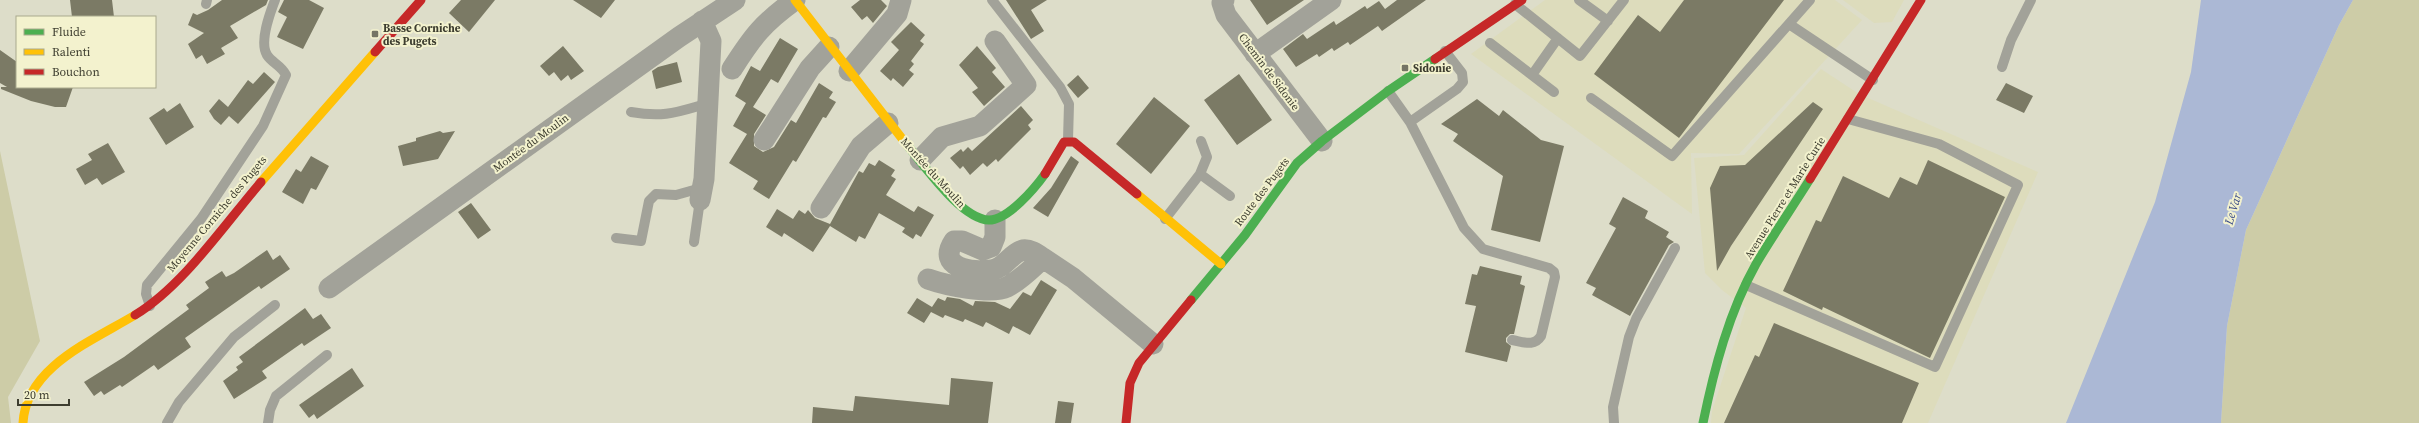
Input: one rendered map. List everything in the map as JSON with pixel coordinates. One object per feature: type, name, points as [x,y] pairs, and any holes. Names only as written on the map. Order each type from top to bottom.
[{"type":"street","name":"Montée du Moulin","points":[[329,288],[735,0]]},
{"type":"street","name":"Montée du Moulin","points":[[795,0],[829,47],[888,123],[956,202],[984,219],[995,220]]},
{"type":"street","points":[[732,69],[753,35],[772,17],[795,0]]},
{"type":"street","points":[[849,71],[897,14],[901,0]]},
{"type":"street","name":"Chemin de Sidonie","points":[[1224,0],[1222,3],[1226,16],[1322,141]]},
{"type":"street","points":[[1255,54],[1331,0]]},
{"type":"street","name":"Avenue Pierre et Marie Curie","points":[[1703,423],[1716,364],[1746,285],[1771,238],[1873,80],[1921,0]]},
{"type":"street","name":"Route des Pugets","points":[[1126,423],[1130,383],[1139,363],[1152,344],[1222,264],[1297,163],[1322,141],[1388,91],[1519,2]]},
{"type":"street","name":"Moyenne Corniche des Pugets","points":[[23,423],[24,406],[40,378],[55,364],[150,306],[189,268],[411,4]]},
{"type":"street","points":[[700,194],[704,179],[711,42],[702,22]]},
{"type":"street","points":[[920,160],[942,137],[980,126],[1026,85],[995,41]]},
{"type":"street","points":[[764,140],[810,68],[829,47]]},
{"type":"street","points":[[821,208],[861,146],[888,123]]},
{"type":"street","points":[[1152,344],[1073,278],[1030,250],[1022,250],[1001,267],[992,270],[967,269],[953,264],[948,257],[949,249],[954,241],[962,241],[983,250],[991,247],[995,237],[995,220],[1021,203],[1032,193],[1064,142],[1068,140],[1074,142],[1165,219],[1222,264]]},
{"type":"street","points":[[928,280],[942,284],[995,290],[1006,288],[1018,280],[1043,258]]},
{"type":"lane","points":[[150,306],[146,294],[148,285],[201,219],[263,126],[277,98],[286,75],[282,67],[268,56],[265,50],[267,21],[275,0]]},
{"type":"lane","points":[[992,0],[1060,87],[1069,104],[1068,140]]},
{"type":"lane","points":[[1579,0],[1608,21]]},
{"type":"lane","points":[[1519,2],[1580,56],[1624,0]]},
{"type":"lane","points":[[1591,98],[1672,156],[1810,0]]},
{"type":"lane","points":[[2002,67],[2011,40],[2031,0]]},
{"type":"lane","points":[[1789,24],[1873,80]]},
{"type":"lane","points":[[1532,75],[1558,38]]},
{"type":"lane","points":[[1490,43],[1554,92]]},
{"type":"lane","points":[[1410,122],[1457,90],[1463,82],[1462,73],[1445,51]]},
{"type":"lane","points":[[1388,91],[1410,122],[1464,228],[1473,239],[1484,249],[1549,268],[1554,272],[1555,277],[1541,336],[1537,342],[1531,343],[1512,340]]},
{"type":"lane","points":[[631,112],[654,116],[673,114],[709,103]]},
{"type":"lane","points":[[1746,285],[1935,367],[2018,185],[1938,144],[1848,119]]},
{"type":"lane","points":[[1165,219],[1200,174],[1207,157],[1201,141]]},
{"type":"lane","points":[[1200,174],[1230,196]]},
{"type":"lane","points":[[616,238],[641,241],[649,201],[656,194],[700,194],[694,242]]},
{"type":"lane","points":[[1614,423],[1613,407],[1629,337],[1636,318],[1675,248]]},
{"type":"lane","points":[[167,423],[179,402],[234,337],[275,304]]},
{"type":"lane","points":[[268,423],[270,410],[276,396],[327,355]]},
{"type":"shaded area","points":[[1545,0],[1835,0],[1862,20],[1739,154],[1691,153],[1692,214],[1471,54]]},
{"type":"shaded area","points":[[1843,0],[1904,0],[1892,22],[1874,23]]},
{"type":"shaded area","points":[[2353,0],[2419,0],[2419,423],[2221,423],[2227,326],[2246,230],[2339,25]]},
{"type":"shaded area","points":[[1821,69],[1859,94],[2038,172],[1928,423],[1711,423],[1712,411],[1746,308],[1722,290],[1705,273],[1694,158],[1744,155]]},
{"type":"shaded area","points":[[0,151],[40,341],[8,397],[11,423],[0,423]]},
{"type":"water","name":"Le Var","points":[[2201,0],[2353,0],[2339,25],[2246,230],[2227,326],[2221,423],[2066,423],[2155,202],[2191,72]]},
{"type":"building","points":[[70,0],[112,0],[114,16],[72,16]]},
{"type":"building","points":[[222,0],[268,0],[266,5],[230,26],[238,38],[221,48],[225,54],[207,64],[202,55],[196,59],[188,44],[204,33],[188,25],[193,13],[197,15],[208,10]]},
{"type":"building","points":[[284,0],[309,0],[324,8],[303,49],[277,37],[287,17],[278,12]]},
{"type":"building","points":[[461,0],[495,0],[469,32],[449,13]]},
{"type":"building","points":[[573,0],[615,0],[601,18]]},
{"type":"building","points":[[860,0],[881,0],[887,6],[873,23],[867,16],[862,20],[851,7]]},
{"type":"building","points":[[1006,0],[1047,0],[1031,10],[1044,31],[1031,39]]},
{"type":"building","points":[[1250,0],[1304,0],[1267,25]]},
{"type":"building","points":[[1397,0],[1426,0],[1382,31],[1378,26],[1350,45],[1348,42],[1334,51],[1332,48],[1319,57],[1317,54],[1296,67],[1283,49],[1303,34],[1307,39],[1334,21],[1336,25],[1365,6],[1367,9],[1379,1],[1385,9]]},
{"type":"building","points":[[1684,0],[1784,0],[1679,138],[1594,74],[1638,15],[1660,32]]},
{"type":"building","points":[[911,22],[925,35],[920,41],[924,44],[911,61],[914,64],[909,70],[914,74],[903,87],[893,78],[891,81],[880,71],[899,50],[891,42]]},
{"type":"building","points":[[780,38],[798,49],[778,83],[771,79],[753,107],[766,115],[754,134],[754,146],[763,152],[774,147],[791,120],[796,123],[819,83],[833,92],[829,98],[836,102],[826,118],[823,117],[796,162],[793,160],[769,199],[753,189],[758,181],[729,163],[747,134],[733,126],[746,103],[735,96],[751,66],[760,71]]},
{"type":"building","points":[[563,46],[584,71],[571,80],[568,75],[561,81],[554,72],[549,76],[540,66]]},
{"type":"building","points":[[977,46],[996,68],[992,72],[1005,87],[984,106],[972,92],[978,88],[959,65]]},
{"type":"building","points":[[0,50],[16,61],[16,88],[73,88],[66,107],[55,107],[31,101],[1,89],[1,87],[7,87],[0,83]]},
{"type":"building","points":[[677,62],[682,82],[656,89],[652,71],[658,67]]},
{"type":"building","points":[[264,72],[275,82],[238,124],[229,116],[221,125],[214,119],[209,111],[219,99],[228,107],[248,80],[253,84]]},
{"type":"building","points":[[1239,74],[1272,120],[1237,145],[1204,100]]},
{"type":"building","points":[[1078,75],[1089,88],[1078,98],[1067,85]]},
{"type":"building","points":[[2006,83],[2033,96],[2024,113],[1996,100]]},
{"type":"building","points":[[1154,97],[1190,126],[1151,174],[1116,144]]},
{"type":"building","points":[[1477,99],[1499,116],[1503,110],[1541,140],[1564,146],[1540,242],[1491,230],[1503,176],[1453,141],[1458,134],[1441,124]]},
{"type":"building","points":[[1813,102],[1823,109],[1731,246],[1717,271],[1710,188],[1720,166],[1745,165]]},
{"type":"building","points":[[180,103],[194,127],[166,145],[149,118],[164,108],[167,112]]},
{"type":"building","points":[[1021,106],[1033,120],[1028,125],[1031,129],[998,162],[996,159],[987,167],[983,163],[970,175],[963,166],[960,169],[950,158],[961,149],[963,152],[968,147],[972,151]]},
{"type":"building","points":[[440,131],[443,133],[455,131],[438,159],[403,166],[398,146],[416,141],[416,138]]},
{"type":"building","points":[[108,143],[125,172],[102,185],[97,178],[85,185],[76,169],[92,160],[88,154]]},
{"type":"building","points":[[311,156],[329,166],[316,190],[311,188],[303,204],[282,192],[296,169],[301,172]]},
{"type":"building","points":[[1071,156],[1079,162],[1048,217],[1033,208],[1051,188]]},
{"type":"building","points":[[879,160],[895,170],[891,176],[896,179],[886,195],[914,212],[918,206],[934,215],[921,237],[916,234],[913,239],[902,232],[905,228],[879,213],[865,239],[859,236],[856,242],[830,226],[813,252],[784,233],[782,237],[766,227],[777,209],[793,219],[799,210],[805,214],[808,210],[815,218],[830,224],[859,171],[863,173],[869,163],[875,166]]},
{"type":"building","points":[[1928,160],[2005,197],[1930,358],[1823,307],[1822,310],[1783,291],[1816,220],[1821,222],[1843,176],[1889,198],[1900,177],[1917,185]]},
{"type":"building","points":[[1623,197],[1648,211],[1645,218],[1669,232],[1666,237],[1674,242],[1669,245],[1630,316],[1592,295],[1596,288],[1586,283],[1616,228],[1609,224]]},
{"type":"building","points":[[471,203],[491,230],[478,239],[458,212]]},
{"type":"building","points":[[267,250],[273,260],[280,255],[290,269],[261,289],[259,286],[185,338],[191,347],[158,370],[154,365],[122,387],[120,385],[104,395],[101,391],[94,396],[84,382],[124,357],[189,309],[186,305],[209,288],[205,282],[222,271],[226,277],[234,273]]},
{"type":"building","points":[[1480,266],[1522,276],[1520,284],[1525,286],[1514,334],[1510,334],[1506,338],[1506,342],[1511,346],[1507,362],[1465,352],[1476,306],[1465,304],[1472,274],[1477,275]]},
{"type":"building","points":[[1041,280],[1057,290],[1030,335],[1013,326],[1009,334],[986,322],[983,327],[965,319],[963,322],[945,315],[943,318],[931,312],[924,323],[907,313],[917,298],[932,307],[938,298],[945,301],[947,297],[960,299],[973,306],[975,301],[995,302],[1010,309],[1023,292],[1031,296]]},
{"type":"building","points":[[305,308],[313,319],[321,314],[331,328],[304,346],[302,343],[262,371],[267,378],[234,399],[223,381],[238,370],[236,367],[243,362],[239,357]]},
{"type":"building","points":[[1774,323],[1919,383],[1902,423],[1724,423],[1755,355],[1759,357]]},
{"type":"building","points":[[352,368],[364,386],[317,419],[314,414],[309,418],[299,405]]},
{"type":"building","points":[[951,378],[993,382],[988,423],[812,423],[813,407],[853,411],[855,396],[949,405]]},
{"type":"building","points":[[1058,401],[1074,403],[1071,423],[1055,423]]},
{"type":"traffic: fast","points":[[1191,300],[1245,235],[1297,163],[1322,141],[1388,91],[1435,59]]},
{"type":"traffic: fast","points":[[907,145],[933,178],[955,201],[967,211],[978,217],[989,220],[996,219],[1012,209],[1028,195],[1045,174]]},
{"type":"traffic: fast","points":[[1703,423],[1717,362],[1730,321],[1746,282],[1810,179]]},
{"type":"traffic: slow","points":[[795,0],[907,145]]},
{"type":"traffic: slow","points":[[261,182],[375,52]]},
{"type":"traffic: slow","points":[[1137,194],[1221,264]]},
{"type":"traffic: slow","points":[[23,423],[27,403],[36,386],[48,371],[81,346],[135,315]]},
{"type":"traffic: jam","points":[[375,52],[421,0]]},
{"type":"traffic: jam","points":[[1435,59],[1522,0]]},
{"type":"traffic: jam","points":[[1810,179],[1921,0]]},
{"type":"traffic: jam","points":[[1045,174],[1064,142],[1074,142],[1137,194]]},
{"type":"traffic: jam","points":[[135,315],[153,303],[186,272],[261,182]]},
{"type":"traffic: jam","points":[[1126,423],[1130,383],[1139,363],[1191,300]]},
{"type":"place","name":"Basse Corniche des Pugets","points":[[375,34]]},
{"type":"place","name":"Sidonie","points":[[1405,68]]}]
